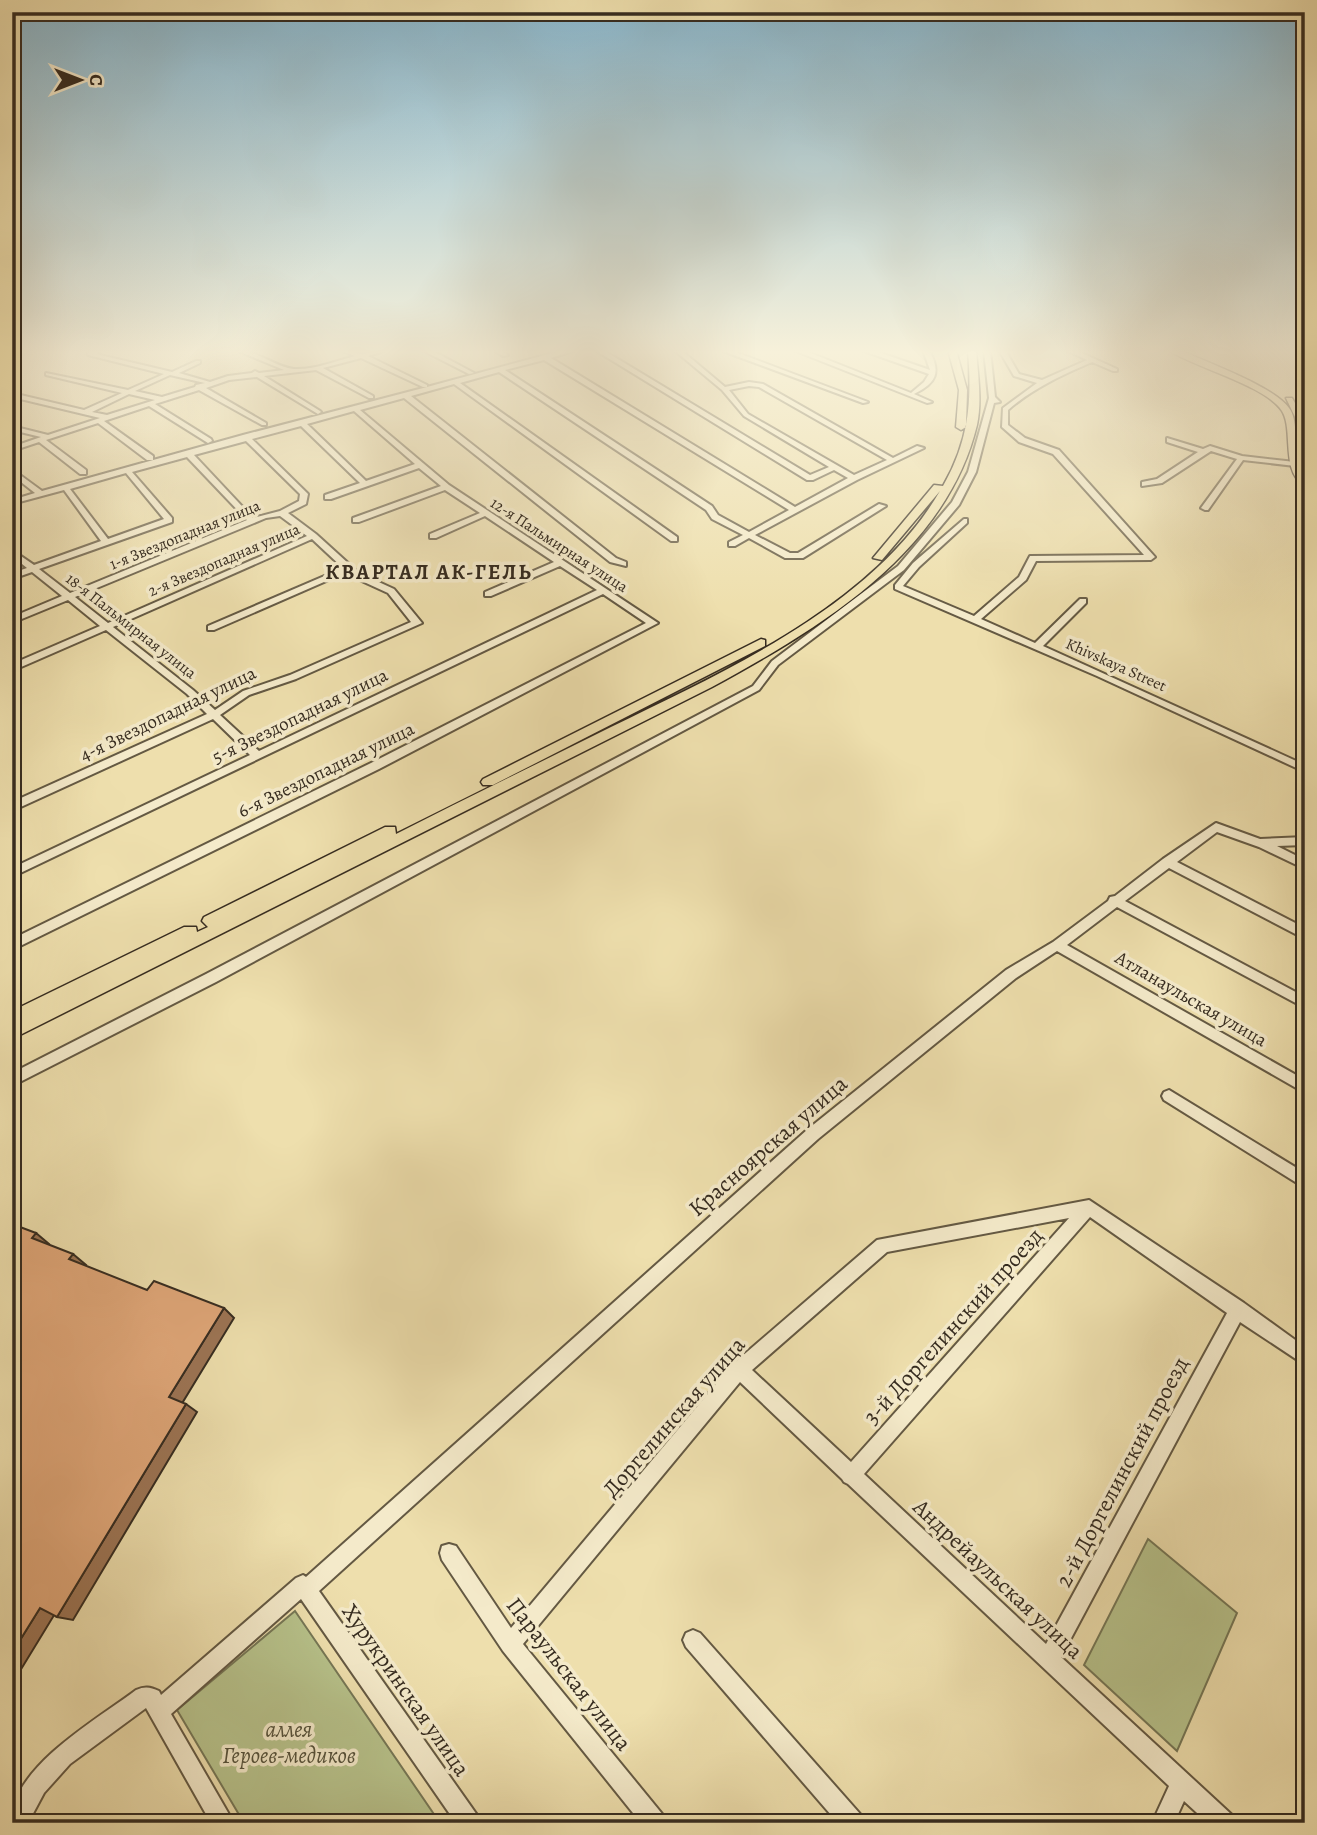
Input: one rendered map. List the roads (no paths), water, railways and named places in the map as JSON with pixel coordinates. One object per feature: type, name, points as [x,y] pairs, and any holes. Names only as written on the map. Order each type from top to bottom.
[{"type":"main road","points":[[12,1019],[532,760],[770,638],[844,587],[877,559],[939,486],[961,436]]},
{"type":"main road","points":[[12,1032],[708,684],[764,653],[828,611],[903,546],[932,512],[949,486],[969,436]]},
{"type":"main road","points":[[1291,436],[1295,464],[1305,483]]},
{"type":"main road","points":[[1303,436],[1305,456]]},
{"type":"street","points":[[46,436],[52,437]]},
{"type":"street","points":[[12,449],[56,436]]},
{"type":"street","points":[[120,436],[150,458]]},
{"type":"street","points":[[198,436],[208,442]]},
{"type":"street","points":[[12,502],[251,436]]},
{"type":"street","points":[[315,436],[365,484]]},
{"type":"street","name":"12-я Пальмирная улица","points":[[386,436],[446,487],[483,514],[653,623]]},
{"type":"street","points":[[457,436],[623,564]]},
{"type":"street","points":[[530,436],[674,539]]},
{"type":"street","points":[[597,436],[745,535],[793,556],[800,556],[829,540],[882,506]]},
{"type":"street","points":[[673,436],[793,509]]},
{"type":"street","points":[[739,436],[810,478],[834,467]]},
{"type":"street","points":[[781,436],[854,478]]},
{"type":"street","points":[[848,436],[892,460]]},
{"type":"street","points":[[12,1080],[211,978],[755,688],[775,663],[901,568],[956,503],[972,472],[982,436]]},
{"type":"street","points":[[975,620],[1023,578],[1033,558],[1151,557],[1056,452],[1016,436]]},
{"type":"street","points":[[246,437],[304,494]]},
{"type":"street","points":[[41,440],[83,471]]},
{"type":"street","points":[[1170,440],[1204,452]]},
{"type":"street","points":[[732,544],[793,509],[920,448]]},
{"type":"street","points":[[1145,484],[1159,481],[1210,448],[1241,458],[1295,464]]},
{"type":"street","points":[[188,453],[252,521]]},
{"type":"street","points":[[1205,508],[1241,458]]},
{"type":"street","points":[[328,497],[420,465]]},
{"type":"street","points":[[12,576],[169,520],[127,470]]},
{"type":"street","points":[[12,471],[41,494]]},
{"type":"street","points":[[65,487],[106,542]]},
{"type":"street","points":[[356,520],[446,487]]},
{"type":"street","name":"1-я Звездопадная улица","points":[[68,597],[252,521],[282,513],[303,502],[304,494]]},
{"type":"street","points":[[211,628],[349,568],[282,513]]},
{"type":"street","points":[[433,536],[483,514]]},
{"type":"street","points":[[912,594],[898,587],[916,565],[964,522]]},
{"type":"street","name":"2-я Звездопадная улица","points":[[12,668],[313,536]]},
{"type":"street","name":"18-я Пальмирная улица","points":[[12,552],[215,714],[258,756]]},
{"type":"street","points":[[488,594],[559,563]]},
{"type":"street","name":"4-я Звездопадная улица","points":[[12,807],[215,714],[246,693],[293,677],[416,623],[416,619],[391,591],[366,581],[349,568]]},
{"type":"street","name":"5-я Звездопадная улица","points":[[12,873],[602,591]]},
{"type":"street","name":"Khivskaya Street","points":[[912,594],[1305,769]]},
{"type":"street","points":[[12,620],[68,597]]},
{"type":"street","points":[[1036,647],[1083,601]]},
{"type":"street","name":"6-я Звездопадная улица","points":[[12,945],[375,766],[653,623]]},
{"type":"street","name":"Красноярская улица","points":[[305,1588],[813,1135],[1003,980],[1057,945],[1114,900],[1216,827],[1259,843],[1305,841]]},
{"type":"street","points":[[1259,843],[1305,865]]},
{"type":"street","points":[[1167,862],[1305,934]]},
{"type":"street","points":[[1114,900],[1305,1003]]},
{"type":"street","name":"Атланаульская улица","points":[[1057,945],[1305,1087]]},
{"type":"street","points":[[1169,1096],[1305,1181]]},
{"type":"street","points":[[1090,1207],[1305,1357]]},
{"type":"street","name":"Доргелинская улица","points":[[510,1644],[739,1370],[883,1245],[1090,1207]]},
{"type":"street","name":"3-й Доргелинский проезд","points":[[850,1476],[1090,1207]]},
{"type":"street","name":"2-й Доргелинский проезд","points":[[1049,1659],[1238,1309]]},
{"type":"street","name":"Андрейаульская улица","points":[[739,1370],[1224,1823]]},
{"type":"street","name":"Параульская улица","points":[[449,1553],[510,1644],[655,1823]]},
{"type":"street","points":[[158,1712],[305,1588]]},
{"type":"street","name":"Хурукринская улица","points":[[305,1588],[469,1823]]},
{"type":"street","points":[[693,1640],[853,1823]]},
{"type":"street","points":[[16,1823],[36,1785],[62,1757],[143,1697],[152,1698],[223,1823]]},
{"type":"street","points":[[1163,1823],[1181,1784]]},
{"type":"district","name":"КВАРТАЛ АК-ГЕЛЬ","points":[[429,572]]},
{"type":"park label","name":"аллея Героев-медиков","points":[[289,1742]]}]
